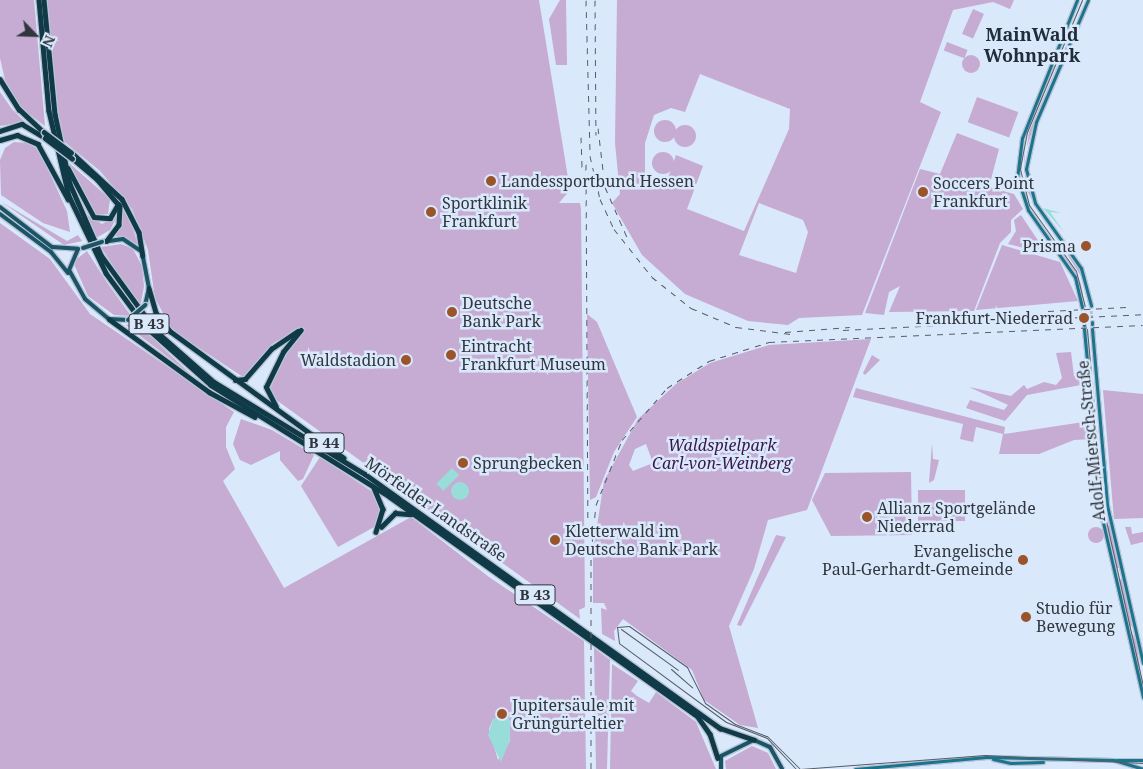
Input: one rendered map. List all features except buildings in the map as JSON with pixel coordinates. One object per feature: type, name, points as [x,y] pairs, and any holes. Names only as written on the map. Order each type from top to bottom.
[{"type":"highway","name":"Mörfelder Landstraße","points":[[39,0],[49,110],[76,214],[106,273],[153,335],[201,378],[265,420],[370,483],[698,717],[710,734],[718,758]]},
{"type":"highway","name":"Mörfelder Landstraße","points":[[44,0],[52,84],[64,161],[101,255],[157,332],[214,382],[365,474],[720,728],[738,738],[754,740]]},
{"type":"highway","points":[[0,79],[18,110],[70,152],[122,199],[139,232],[143,256]]},
{"type":"highway","points":[[0,131],[22,124],[46,138],[72,158],[118,203],[120,222],[105,241]]},
{"type":"highway","points":[[0,140],[20,135],[41,147],[76,214]]},
{"type":"highway","points":[[64,161],[92,216],[110,218],[118,203]]},
{"type":"highway","name":"B 44","points":[[149,288],[153,308],[166,328],[232,380],[282,413],[365,474]]},
{"type":"highway","points":[[109,319],[209,392],[265,420]]},
{"type":"highway","points":[[232,380],[245,379],[275,345],[302,330],[283,352],[266,390],[282,413]]},
{"type":"highway","points":[[370,483],[383,505],[376,532],[395,513],[415,515]]},
{"type":"main road","points":[[1077,0],[1018,151],[1019,187],[1041,228],[1075,277],[1082,307]]},
{"type":"main road","points":[[1028,154],[1088,0]]},
{"type":"main road","points":[[1066,28],[1069,35],[1074,33]]},
{"type":"main road","points":[[1018,151],[1024,146],[1028,154],[1031,193],[1050,226],[1081,268],[1091,306]]},
{"type":"main road","points":[[0,207],[52,246],[80,248],[105,241],[130,242],[143,256]]},
{"type":"main road","points":[[0,214],[51,252],[71,277],[90,306],[109,319]]},
{"type":"main road","points":[[1041,228],[1046,231],[1050,226]]},
{"type":"main road","points":[[71,277],[70,260],[80,248]]},
{"type":"main road","name":"B 44","points":[[109,319],[128,320],[145,305],[149,288],[143,256]]},
{"type":"main road","name":"Adolf-Miersch-Straße","points":[[1084,325],[1101,507],[1143,697]]},
{"type":"main road","name":"Adolf-Miersch-Straße","points":[[1092,325],[1107,506],[1143,663]]},
{"type":"main road","points":[[718,758],[754,740]]},
{"type":"main road","name":"B 43","points":[[754,740],[770,747],[782,769]]},
{"type":"main road","name":"B 43","points":[[718,758],[721,769]]},
{"type":"main road","points":[[855,769],[977,758],[1143,760]]},
{"type":"main road","points":[[1114,760],[1142,769]]},
{"type":"green space","points":[[0,0],[34,0],[45,126],[21,108],[5,80],[0,58]]},
{"type":"green space","points":[[47,0],[539,0],[570,190],[559,203],[580,203],[581,209],[585,607],[579,610],[580,619],[268,394],[287,349],[300,334],[297,329],[272,344],[243,377],[172,330],[155,298],[148,250],[132,209],[100,171],[61,139]]},
{"type":"green space","points":[[560,0],[566,0],[567,65],[556,65],[549,19]]},
{"type":"green space","points":[[617,0],[1014,0],[1010,9],[993,2],[953,10],[920,102],[941,112],[862,315],[799,318],[788,325],[748,321],[685,294],[642,255],[612,203],[620,194],[615,143]],"holes":[[[700,74],[790,109],[789,129],[744,231],[687,209],[703,166],[676,155],[667,181],[645,174],[645,143],[654,115],[671,108],[685,112]],[[759,203],[803,220],[808,232],[796,273],[739,255]]]},
{"type":"green space","points":[[973,9],[984,14],[973,39],[962,34]]},
{"type":"green space","points":[[1068,41],[1036,118],[1027,147],[1029,132]]},
{"type":"green space","points":[[947,42],[968,50],[964,58],[944,50]]},
{"type":"green space","points":[[971,55],[977,58],[980,64],[977,70],[971,73],[965,70],[962,64],[965,58]]},
{"type":"green space","points":[[0,92],[12,109],[25,122],[0,126]]},
{"type":"green space","points":[[977,97],[1018,112],[1009,137],[968,122]]},
{"type":"green space","points":[[661,120],[669,120],[676,127],[676,135],[669,142],[661,142],[654,135],[654,127]]},
{"type":"green space","points":[[685,125],[693,128],[696,136],[693,144],[685,147],[677,144],[674,136],[677,128]]},
{"type":"green space","points":[[957,133],[999,149],[989,187],[1014,194],[1023,209],[1011,220],[1011,232],[1000,243],[974,311],[889,312],[900,286],[889,292],[884,315],[865,313],[920,169],[940,174]]},
{"type":"green space","points":[[14,142],[28,143],[39,150],[67,211],[70,232],[43,223],[1,195],[0,160],[5,148]]},
{"type":"green space","points":[[1024,148],[1028,188],[1048,228],[1026,189]]},
{"type":"green space","points":[[663,152],[671,155],[674,163],[671,171],[663,174],[655,171],[652,163],[655,155]]},
{"type":"green space","points":[[68,162],[110,199],[108,214],[95,214]]},
{"type":"green space","points":[[0,201],[67,241],[78,235],[82,241],[64,245]]},
{"type":"green space","points":[[123,208],[130,219],[138,245],[116,236],[123,221]]},
{"type":"green space","points":[[84,213],[102,224],[118,215],[110,230],[96,238]]},
{"type":"green space","points":[[1021,215],[1047,254],[1008,244],[1016,231],[1014,220]]},
{"type":"green space","points":[[0,223],[50,259],[90,314],[234,412],[226,427],[226,447],[235,469],[223,481],[284,588],[411,517],[489,577],[584,641],[586,769],[0,769]],"holes":[[[493,719],[509,720],[510,741],[498,760],[489,729]]]},
{"type":"green space","points":[[1051,229],[1076,262],[1082,278]]},
{"type":"green space","points":[[1044,231],[1074,268],[1081,284],[1084,302],[1075,274]]},
{"type":"green space","points":[[121,244],[133,249],[142,266],[144,286],[140,308],[101,247]]},
{"type":"green space","points":[[1002,245],[1060,262],[1078,301],[976,310]]},
{"type":"green space","points":[[87,251],[131,316],[114,315],[88,296],[73,262]]},
{"type":"green space","points":[[587,314],[597,322],[637,417],[614,452],[596,497],[590,500]]},
{"type":"green space","points":[[137,322],[166,351],[194,377],[126,325]]},
{"type":"green space","name":"Waldspielpark Carl-von-Weinberg","points":[[871,339],[807,510],[768,520],[754,569],[729,626],[758,728],[740,725],[704,700],[692,670],[623,619],[614,631],[615,641],[602,634],[601,608],[607,610],[604,603],[593,603],[593,552],[604,481],[638,419],[676,384],[710,363],[769,345]],"holes":[[[646,444],[653,463],[633,471],[629,465],[635,449]]]},
{"type":"green space","points":[[1071,352],[1074,376],[1084,376],[1086,384],[1027,395],[1005,421],[966,408],[970,400],[1004,410],[1008,405],[969,387],[1011,396],[1024,385],[1027,389],[1044,382],[1056,385],[1062,378],[1056,353]]},
{"type":"green space","points":[[872,355],[880,360],[865,375],[863,373]]},
{"type":"green space","points":[[856,388],[1005,427],[1004,434],[1090,421],[1092,439],[1074,440],[1039,454],[999,454],[1003,434],[976,427],[973,442],[960,439],[963,424],[853,397]]},
{"type":"green space","points":[[1103,390],[1143,394],[1143,518],[1114,519]]},
{"type":"green space","points":[[241,419],[272,430],[314,455],[303,479],[298,481],[280,460],[280,451],[251,465],[240,460],[233,444]]},
{"type":"green space","points":[[1096,427],[1109,524],[1106,524],[1102,505]]},
{"type":"green space","points":[[932,443],[933,459],[939,460],[934,480],[929,483]]},
{"type":"green space","points":[[320,457],[374,493],[381,506],[376,526],[338,547],[301,486]]},
{"type":"green space","name":"Allianz Sportgelände Niederrad","points":[[911,472],[912,535],[831,536],[812,500],[825,473]]},
{"type":"green space","points":[[918,490],[965,490],[965,521],[918,521]]},
{"type":"green space","points":[[1110,525],[1120,568],[1117,568],[1106,526]]},
{"type":"green space","points":[[1096,527],[1102,529],[1104,535],[1102,541],[1096,543],[1090,541],[1088,535],[1090,529]]},
{"type":"green space","points":[[1125,527],[1131,527],[1132,534],[1143,532],[1143,542],[1131,545]]},
{"type":"green space","points":[[776,535],[786,537],[741,626],[737,625]]},
{"type":"green space","points":[[1122,579],[1132,626],[1129,627],[1119,580]]},
{"type":"green space","points":[[1130,628],[1136,641],[1143,688],[1138,665]]},
{"type":"green space","points":[[594,648],[610,660],[607,769],[596,769]]},
{"type":"green space","points":[[612,664],[638,681],[631,691],[637,696],[649,703],[656,692],[696,722],[716,769],[610,769]]},
{"type":"green space","points":[[752,746],[768,753],[776,769],[726,769],[725,761]]},
{"type":"shaded area","points":[[1043,208],[1061,213],[1050,212],[1064,232]]},
{"type":"shaded area","points":[[452,468],[459,475],[444,491],[436,484]]},
{"type":"shaded area","points":[[456,482],[464,482],[469,487],[467,498],[456,500],[451,495],[451,487]]},
{"type":"shaded area","points":[[504,714],[510,720],[510,740],[501,762],[488,735],[493,719]]},
{"type":"tunnel","points":[[1091,306],[1092,322]]},
{"type":"tunnel","points":[[1082,307],[1084,323]]},
{"type":"tram line","points":[[1082,0],[1027,132],[1020,169],[1029,205],[1076,271],[1085,306]]},
{"type":"tram line","points":[[1087,329],[1103,507],[1143,686]]},
{"type":"tram line","points":[[796,769],[767,738],[726,722],[619,643],[617,627],[629,626],[687,667],[705,703],[735,724],[767,736],[800,769],[985,755],[1143,763]]},
{"type":"tram line","points":[[621,629],[678,670]]},
{"type":"tram line","points":[[671,669],[692,687]]},
{"type":"railway","points":[[586,0],[590,156],[600,199],[614,229],[652,277],[691,308],[736,327],[791,334]]},
{"type":"railway","points":[[595,0],[596,135]]},
{"type":"railway","points":[[598,128],[605,187],[627,237]]},
{"type":"railway","points":[[581,137],[582,172]]},
{"type":"railway","points":[[586,164],[588,522]]},
{"type":"railway","points":[[1048,311],[1126,307]]},
{"type":"railway","points":[[955,323],[1143,314]]},
{"type":"railway","points":[[843,330],[961,324]]},
{"type":"railway","points":[[591,769],[591,553],[596,505],[622,440],[667,388],[709,361],[769,342],[1143,325]]},
{"type":"railway","points":[[785,332],[850,327]]},
{"type":"place","name":"Landessportbund Hessen","points":[[491,181]]},
{"type":"place","name":"Soccers Point Frankfurt","points":[[923,192]]},
{"type":"place","name":"Sportklinik Frankfurt","points":[[431,212]]},
{"type":"place","name":"Prisma","points":[[1086,246]]},
{"type":"place","name":"Deutsche Bank Park","points":[[452,312]]},
{"type":"place","name":"Frankfurt-Niederrad","points":[[1084,318]]},
{"type":"place","name":"Eintracht Frankfurt Museum","points":[[451,355]]},
{"type":"place","name":"Waldstadion","points":[[406,360]]},
{"type":"place","name":"Sprungbecken","points":[[463,463]]},
{"type":"place","name":"Allianz Sportgelände Niederrad","points":[[867,517]]},
{"type":"place","name":"Kletterwald im Deutsche Bank Park","points":[[555,540]]},
{"type":"place","name":"Evangelische Paul-Gerhardt-Gemeinde","points":[[1023,560]]},
{"type":"place","name":"Studio für Bewegung","points":[[1026,617]]},
{"type":"place","name":"Jupitersäule mit Grüngürteltier","points":[[502,714]]},
{"type":"district","name":"MainWald Wohnpark","points":[[1032,45]]}]
